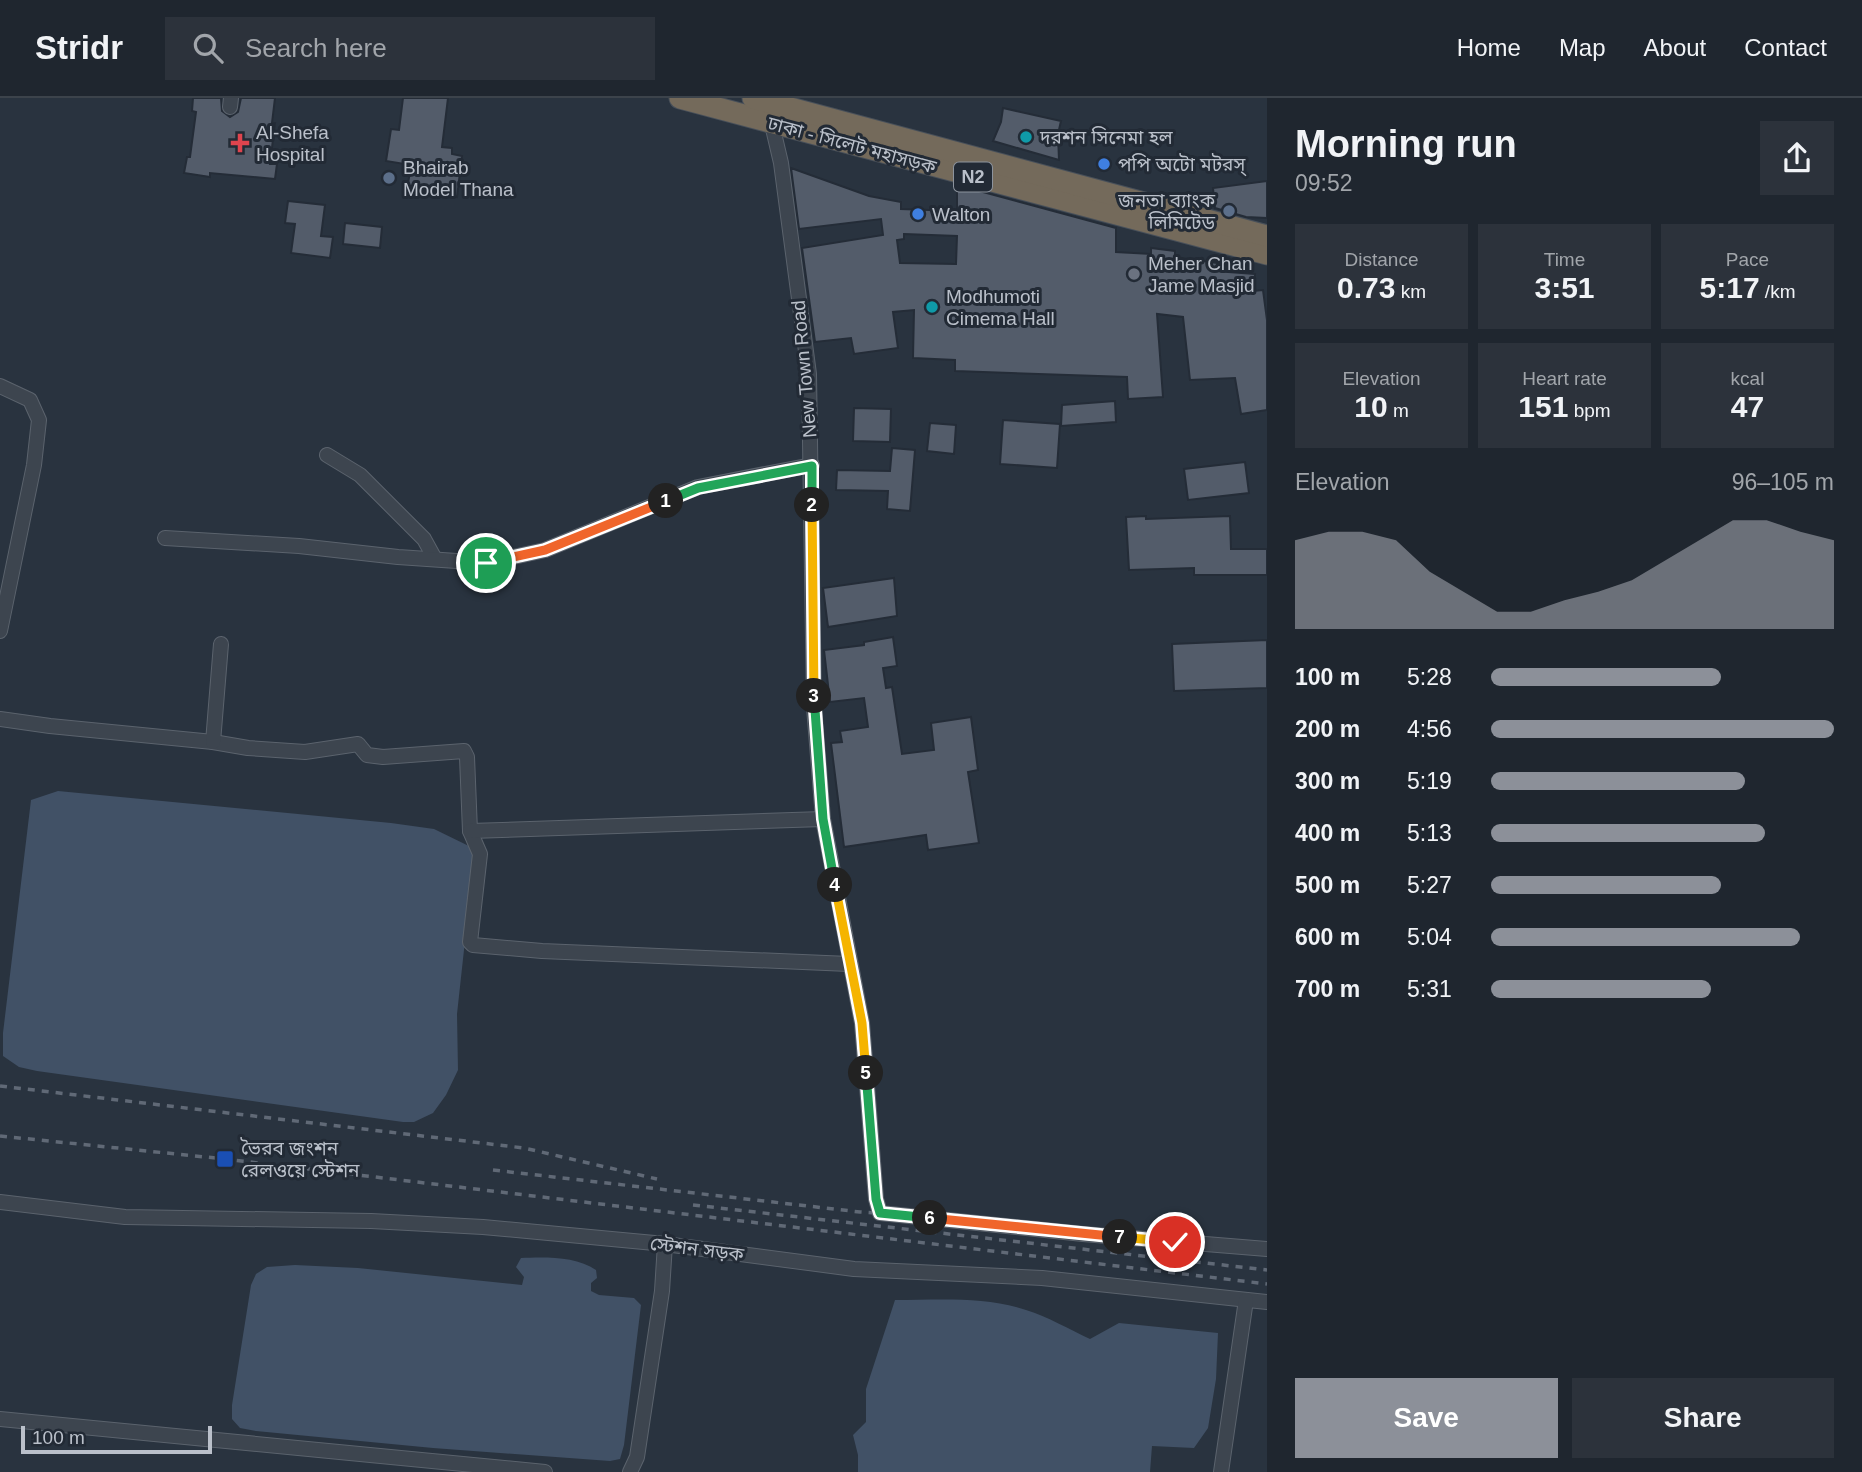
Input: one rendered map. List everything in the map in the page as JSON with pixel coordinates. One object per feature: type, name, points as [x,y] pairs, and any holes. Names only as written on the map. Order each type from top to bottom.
[{"type":"highway","name":"ঢাকা - সিলেট মহাসড়ক","points":[[680,98],[1267,254]]},
{"type":"highway","name":"ঢাকা - সিলেট মহাসড়ক","points":[[761,99],[1267,236]]},
{"type":"street","name":"New Town Road","points":[[761,99],[772,124],[781,163],[808,374],[812,466],[814,707],[823,819],[862,1023],[876,1199],[880,1213],[1267,1250]]},
{"type":"street","points":[[0,386],[30,400],[39,420],[34,465],[0,631]]},
{"type":"street","points":[[327,455],[360,475],[424,539],[435,559]]},
{"type":"street","points":[[165,538],[299,546],[486,563],[545,550],[698,488],[812,466]]},
{"type":"street","points":[[213,741],[221,644]]},
{"type":"street","points":[[0,719],[213,741],[248,748],[305,752],[358,744],[367,755],[383,757],[464,751],[467,757],[470,831],[480,854],[470,942],[473,945],[542,951],[849,964]]},
{"type":"street","points":[[470,831],[823,819]]},
{"type":"street","name":"স্টেশন সড়ক","points":[[0,1202],[125,1217],[371,1221],[483,1227],[665,1244],[854,1269],[1042,1278],[1267,1302]]},
{"type":"street","points":[[630,1472],[637,1457],[662,1291],[665,1244]]},
{"type":"street","points":[[1221,1472],[1246,1300]]},
{"type":"street","points":[[0,1419],[393,1465],[545,1472]]},
{"type":"water","points":[[58,791],[391,823],[434,829],[475,849],[457,1014],[458,1070],[446,1095],[433,1113],[414,1122],[403,1122],[37,1071],[19,1067],[3,1056],[3,1033],[31,800]]},
{"type":"water","points":[[521,1258],[560,1258],[588,1265],[596,1270],[597,1278],[591,1283],[591,1291],[599,1295],[634,1298],[641,1305],[620,1459],[610,1461],[433,1448],[256,1431],[240,1428],[232,1419],[251,1285],[256,1274],[267,1267],[295,1265],[358,1268],[522,1285],[524,1277],[516,1267]]},
{"type":"water","points":[[895,1300],[961,1300],[1010,1306],[1042,1316],[1090,1339],[1119,1323],[1218,1333],[1216,1379],[1208,1428],[1194,1448],[1152,1446],[1150,1472],[858,1472],[858,1455],[853,1435],[866,1422],[866,1389]]},
{"type":"building","points":[[193,98],[221,98],[222,111],[230,117],[238,112],[241,98],[275,98],[270,164],[277,164],[275,179],[210,173],[210,177],[184,173],[187,157],[190,157],[196,112],[192,111]]},
{"type":"building","points":[[403,98],[448,98],[442,147],[452,148],[452,154],[462,156],[457,197],[407,190],[411,165],[386,161],[391,129],[399,130]]},
{"type":"building","name":"দরশন সিনেমা হল","points":[[1003,108],[1061,121],[1058,134],[1059,160],[993,141],[1001,122]]},
{"type":"building","points":[[791,168],[869,196],[901,202],[901,209],[957,211],[957,185],[1116,228],[1116,252],[1151,254],[1151,248],[1175,251],[1175,257],[1217,263],[1216,271],[1255,274],[1254,291],[1263,290],[1267,320],[1267,410],[1241,414],[1235,378],[1190,380],[1183,317],[1157,314],[1163,397],[1128,399],[1127,377],[955,371],[955,360],[913,358],[914,310],[893,312],[898,348],[854,354],[851,338],[815,342],[802,248],[883,235],[881,219],[799,229]],"holes":[[[904,234],[957,236],[956,264],[900,263],[897,240],[904,239]]]},
{"type":"building","points":[[1267,181],[1267,218],[1246,217],[1215,208],[1213,188]]},
{"type":"building","points":[[288,201],[325,205],[321,236],[333,237],[330,258],[291,253],[295,224],[285,223]]},
{"type":"building","points":[[345,223],[382,227],[380,248],[343,244]]},
{"type":"building","points":[[1115,401],[1116,422],[1061,426],[1062,405]]},
{"type":"building","points":[[854,408],[891,409],[890,442],[853,441]]},
{"type":"building","points":[[1003,420],[1060,424],[1057,468],[1000,464]]},
{"type":"building","points":[[930,423],[956,425],[954,454],[927,451]]},
{"type":"building","points":[[892,448],[915,450],[910,511],[887,509],[888,491],[836,490],[837,470],[890,471]]},
{"type":"building","points":[[1245,462],[1249,493],[1188,500],[1184,469]]},
{"type":"building","points":[[1146,516],[1146,519],[1230,516],[1231,549],[1267,549],[1267,575],[1194,575],[1194,568],[1129,570],[1126,517]]},
{"type":"building","points":[[894,578],[897,616],[828,627],[823,588]]},
{"type":"building","points":[[893,637],[897,666],[883,668],[886,688],[892,687],[902,754],[934,750],[931,723],[971,717],[978,770],[968,772],[979,843],[928,850],[926,835],[844,847],[831,743],[842,742],[840,731],[868,727],[864,698],[830,702],[824,650],[864,645],[864,642]]},
{"type":"building","points":[[1267,640],[1267,688],[1174,691],[1172,644]]},
{"type":"railway","points":[[0,1086],[524,1148],[657,1179]]},
{"type":"railway","points":[[0,1136],[225,1159],[1267,1284]]},
{"type":"railway","points":[[493,1170],[860,1212],[939,1217]]},
{"type":"railway","points":[[693,1205],[1267,1270]]},
{"type":"place","name":"দরশন সিনেমা হল","points":[[1026,137]]},
{"type":"place","name":"Al-Shefa Hospital","points":[[240,143]]},
{"type":"place","name":"পপি অটো মটরস্","points":[[1104,164]]},
{"type":"place","name":"Bhairab Model Thana","points":[[389,178]]},
{"type":"place","name":"জনতা ব্যাংক লিমিটেড","points":[[1229,211]]},
{"type":"place","name":"Walton","points":[[918,214]]},
{"type":"place","name":"Meher Chan Jame Masjid","points":[[1134,274]]},
{"type":"place","name":"Modhumoti Cimema Hall","points":[[932,307]]},
{"type":"place","name":"ভৈরব জংশন রেলওয়ে স্টেশন","points":[[225,1159]]},
{"type":"route","points":[[486,563],[545,550],[698,488],[812,466],[814,707],[823,819],[862,1023],[876,1199],[880,1213],[1175,1242]]}]
